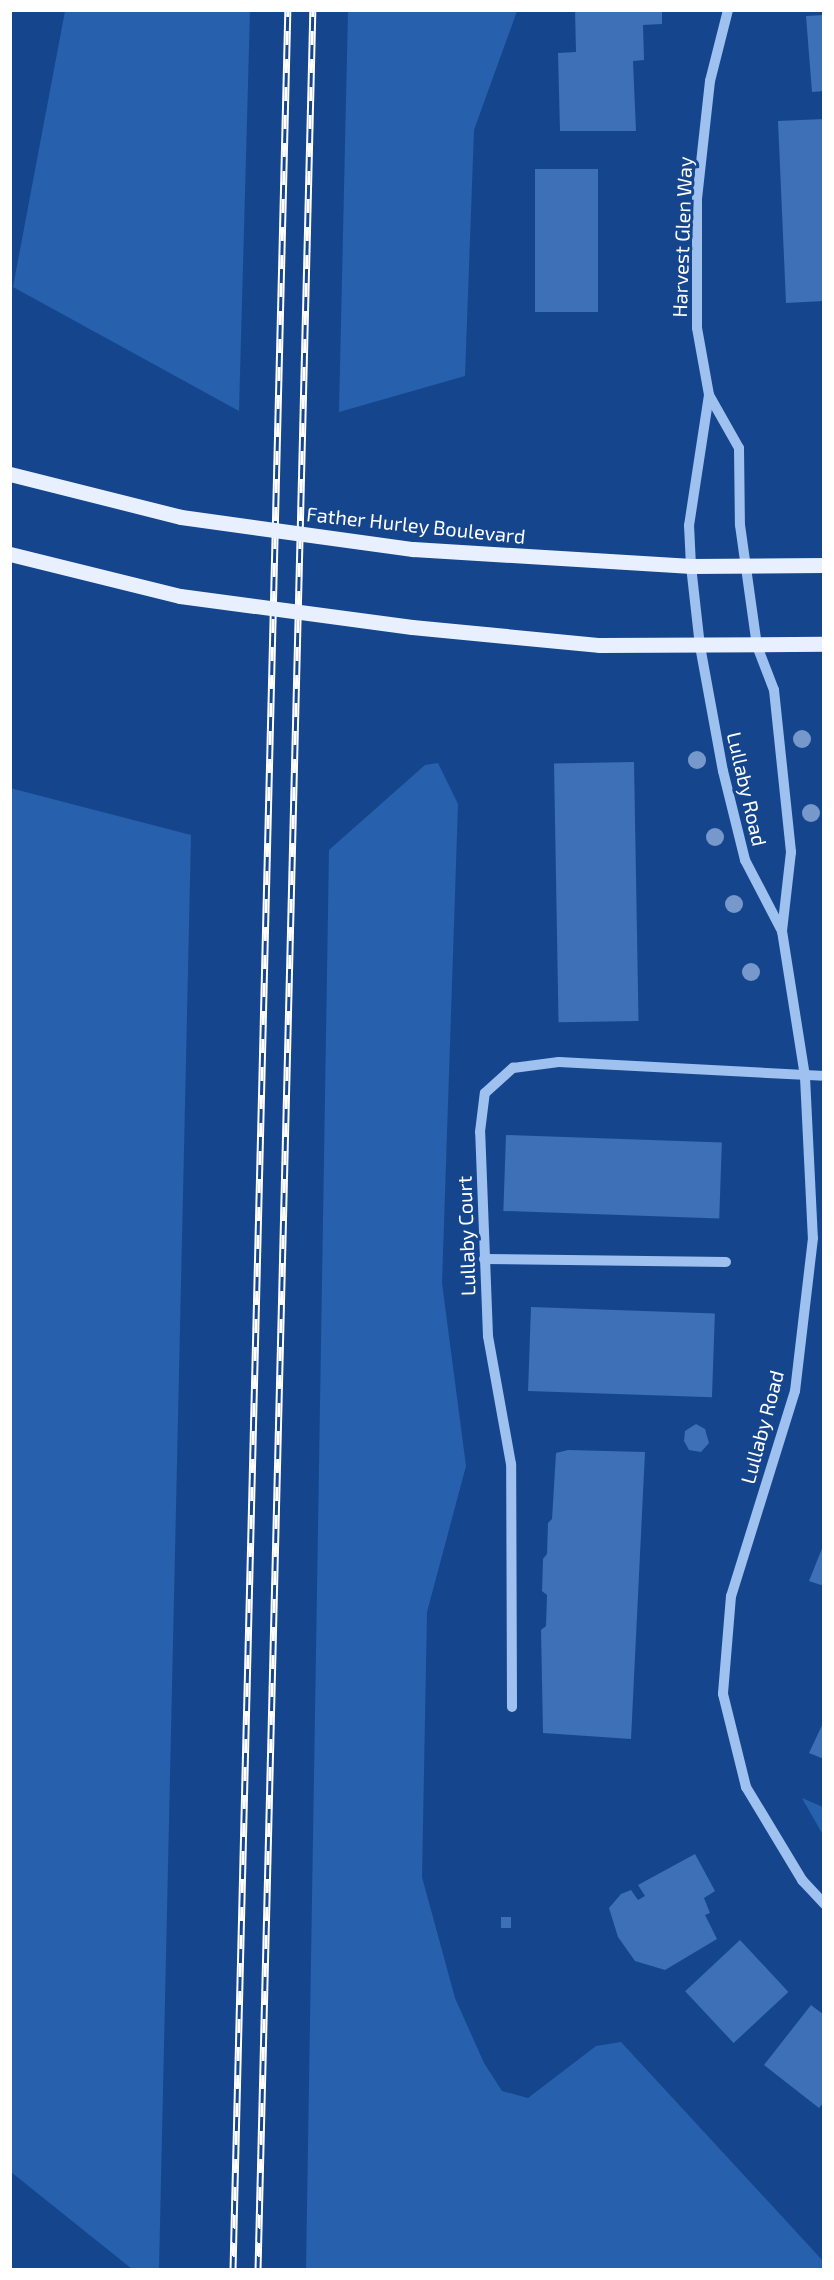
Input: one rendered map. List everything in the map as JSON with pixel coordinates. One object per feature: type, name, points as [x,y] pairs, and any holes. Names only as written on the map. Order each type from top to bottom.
[{"type":"main road","name":"Father Hurley Boulevard","points":[[10,474],[181,517],[413,549],[691,566],[747,568],[824,565]]},
{"type":"main road","points":[[10,554],[180,596],[412,627],[600,645],[824,644]]},
{"type":"street","name":"Harvest Glen Way","points":[[700,646],[689,525],[709,395],[697,328],[697,199],[710,81],[728,10]]},
{"type":"street","name":"Harvest Glen Way","points":[[709,395],[739,448],[741,525],[757,646]]},
{"type":"street","name":"Lullaby Road","points":[[700,646],[723,771],[745,860],[782,931]]},
{"type":"street","name":"Lullaby Road","points":[[757,646],[774,690],[791,852],[782,931],[806,1077],[813,1238],[795,1391],[731,1596],[723,1694],[746,1787],[802,1880],[824,1904]]},
{"type":"street","name":"Lullaby Court","points":[[512,1707],[511,1464],[488,1336],[480,1132],[485,1093],[513,1068],[559,1062],[806,1077],[824,1076]]},
{"type":"street","points":[[484,1259],[726,1262]]},
{"type":"shaded area","points":[[65,11],[250,11],[239,411],[13,287]]},
{"type":"shaded area","points":[[348,11],[517,11],[474,130],[465,376],[339,412]]},
{"type":"shaded area","points":[[438,763],[458,804],[442,1283],[466,1466],[427,1612],[422,1877],[455,1998],[484,2063],[502,2091],[528,2098],[596,2046],[621,2042],[823,2261],[823,2269],[306,2269],[329,850],[425,765]]},
{"type":"shaded area","points":[[10,788],[191,835],[159,2269],[132,2269],[11,2172]]},
{"type":"shaded area","points":[[802,1798],[823,1807],[823,1835]]},
{"type":"building","points":[[575,10],[662,10],[662,24],[643,25],[644,60],[633,61],[636,131],[560,131],[558,53],[576,52]]},
{"type":"building","points":[[824,15],[824,91],[812,92],[806,16]]},
{"type":"building","points":[[824,119],[824,301],[786,303],[778,121]]},
{"type":"building","points":[[535,169],[598,169],[598,312],[535,312]]},
{"type":"building","points":[[634,762],[639,1021],[559,1022],[554,763]]},
{"type":"building","points":[[506,1135],[722,1143],[719,1218],[503,1211]]},
{"type":"building","points":[[531,1307],[715,1313],[712,1397],[528,1391]]},
{"type":"building","points":[[696,1424],[705,1429],[709,1443],[701,1452],[689,1450],[684,1441],[685,1431]]},
{"type":"building","points":[[568,1450],[645,1452],[631,1739],[543,1733],[541,1630],[546,1626],[547,1595],[542,1591],[543,1559],[547,1554],[548,1523],[552,1519],[556,1453]]},
{"type":"building","points":[[824,1546],[824,1586],[809,1581]]},
{"type":"building","points":[[824,1721],[824,1759],[809,1753]]},
{"type":"building","points":[[695,1854],[715,1891],[704,1898],[710,1913],[705,1915],[717,1939],[665,1970],[635,1961],[618,1937],[609,1908],[621,1894],[631,1890],[638,1900],[645,1896],[638,1885]]},
{"type":"building","points":[[501,1917],[511,1917],[511,1928],[501,1928]]},
{"type":"building","points":[[740,1940],[788,1992],[734,2043],[685,1991]]},
{"type":"building","points":[[811,2005],[824,2015],[824,2102],[819,2108],[764,2065]]},
{"type":"railway","points":[[233,2270],[288,10]]},
{"type":"railway","points":[[258,2270],[313,10]]}]
